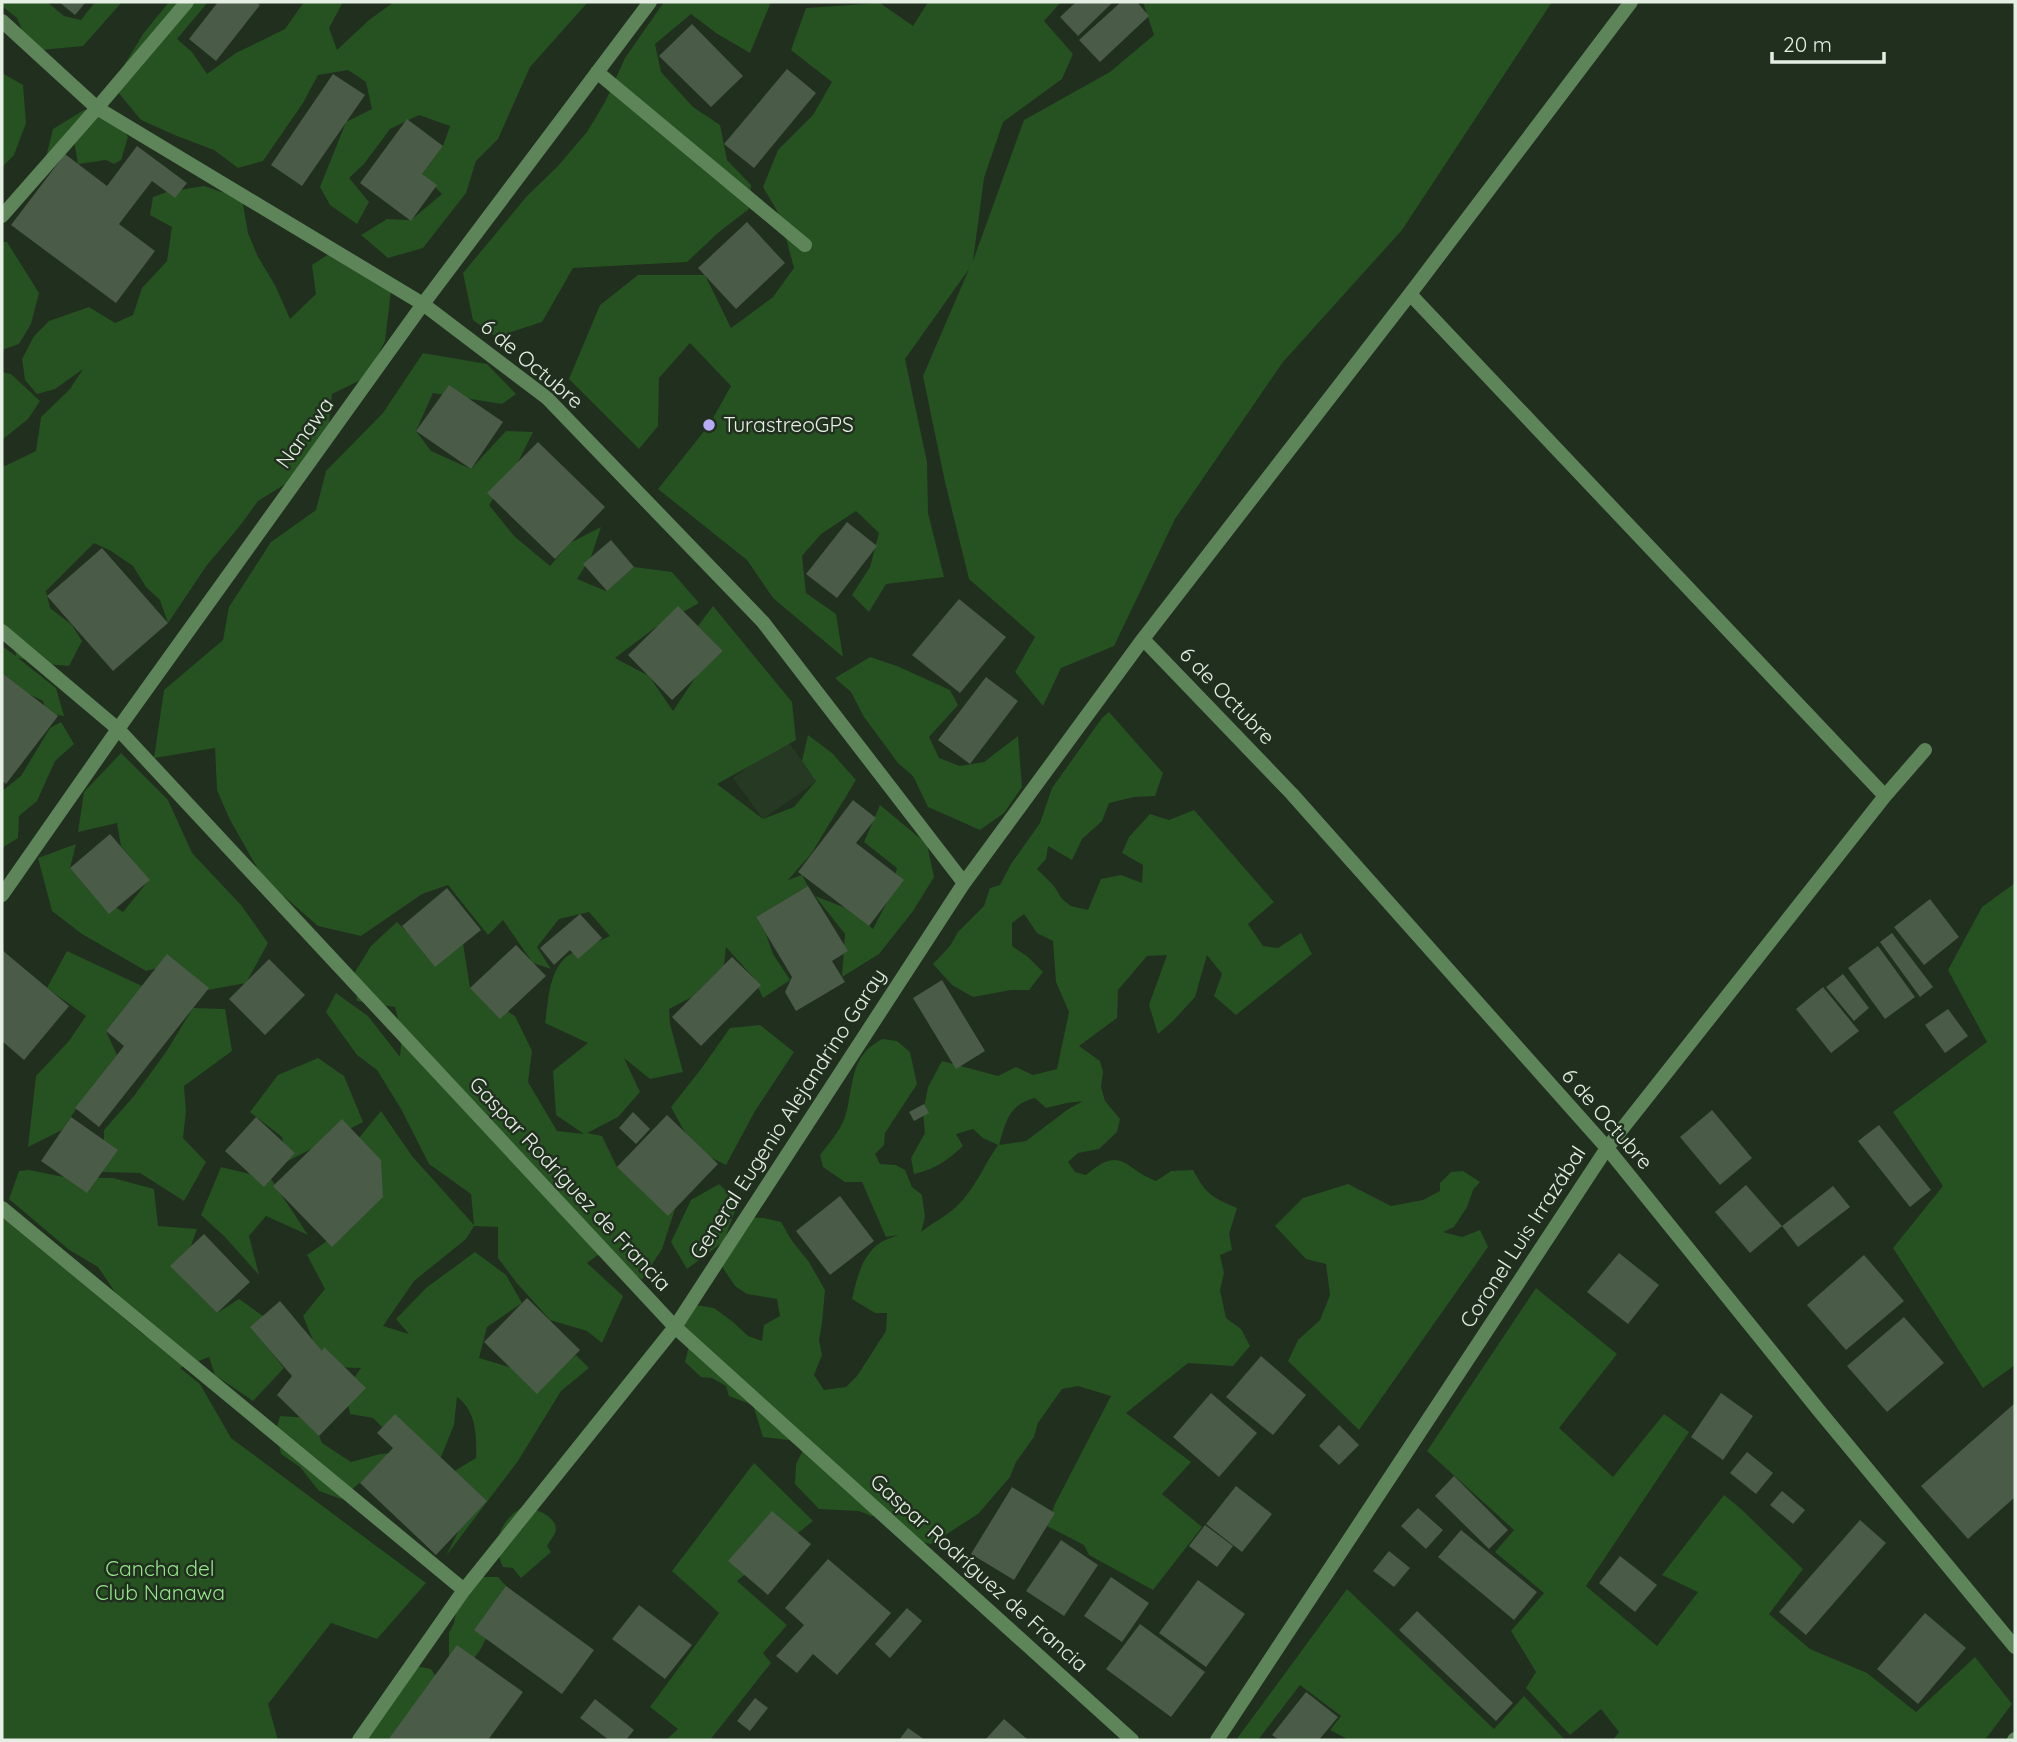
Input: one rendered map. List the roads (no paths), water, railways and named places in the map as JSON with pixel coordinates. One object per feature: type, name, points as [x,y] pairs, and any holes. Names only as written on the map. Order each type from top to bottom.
[{"type":"street","points":[[2,216],[187,2]]},
{"type":"street","name":"Nanawa","points":[[2,895],[423,304],[650,2]]},
{"type":"street","name":"General Eugenio Alejandrino Garay","points":[[359,1740],[464,1590],[675,1327],[964,883],[1143,639],[1410,294],[1631,2]]},
{"type":"street","name":"6 de Octubre","points":[[2,21],[97,108],[423,304],[547,398],[763,622],[964,883]]},
{"type":"street","points":[[597,72],[805,245]]},
{"type":"street","points":[[1410,294],[1885,796]]},
{"type":"street","name":"Gaspar Rodríguez de Francia","points":[[2,631],[118,729],[675,1327],[1132,1740]]},
{"type":"street","name":"6 de Octubre","points":[[1143,639],[1292,794],[1607,1148],[2015,1647]]},
{"type":"street","name":"Coronel Luis Irrazábal","points":[[1217,1740],[1607,1148],[1885,796],[1925,750]]},
{"type":"street","points":[[2,1208],[464,1590]]},
{"type":"place","name":"TurastreoGPS","points":[[709,425]]},
{"type":"park label","name":"Cancha del Club Nanawa","points":[[160,1581]]}]
